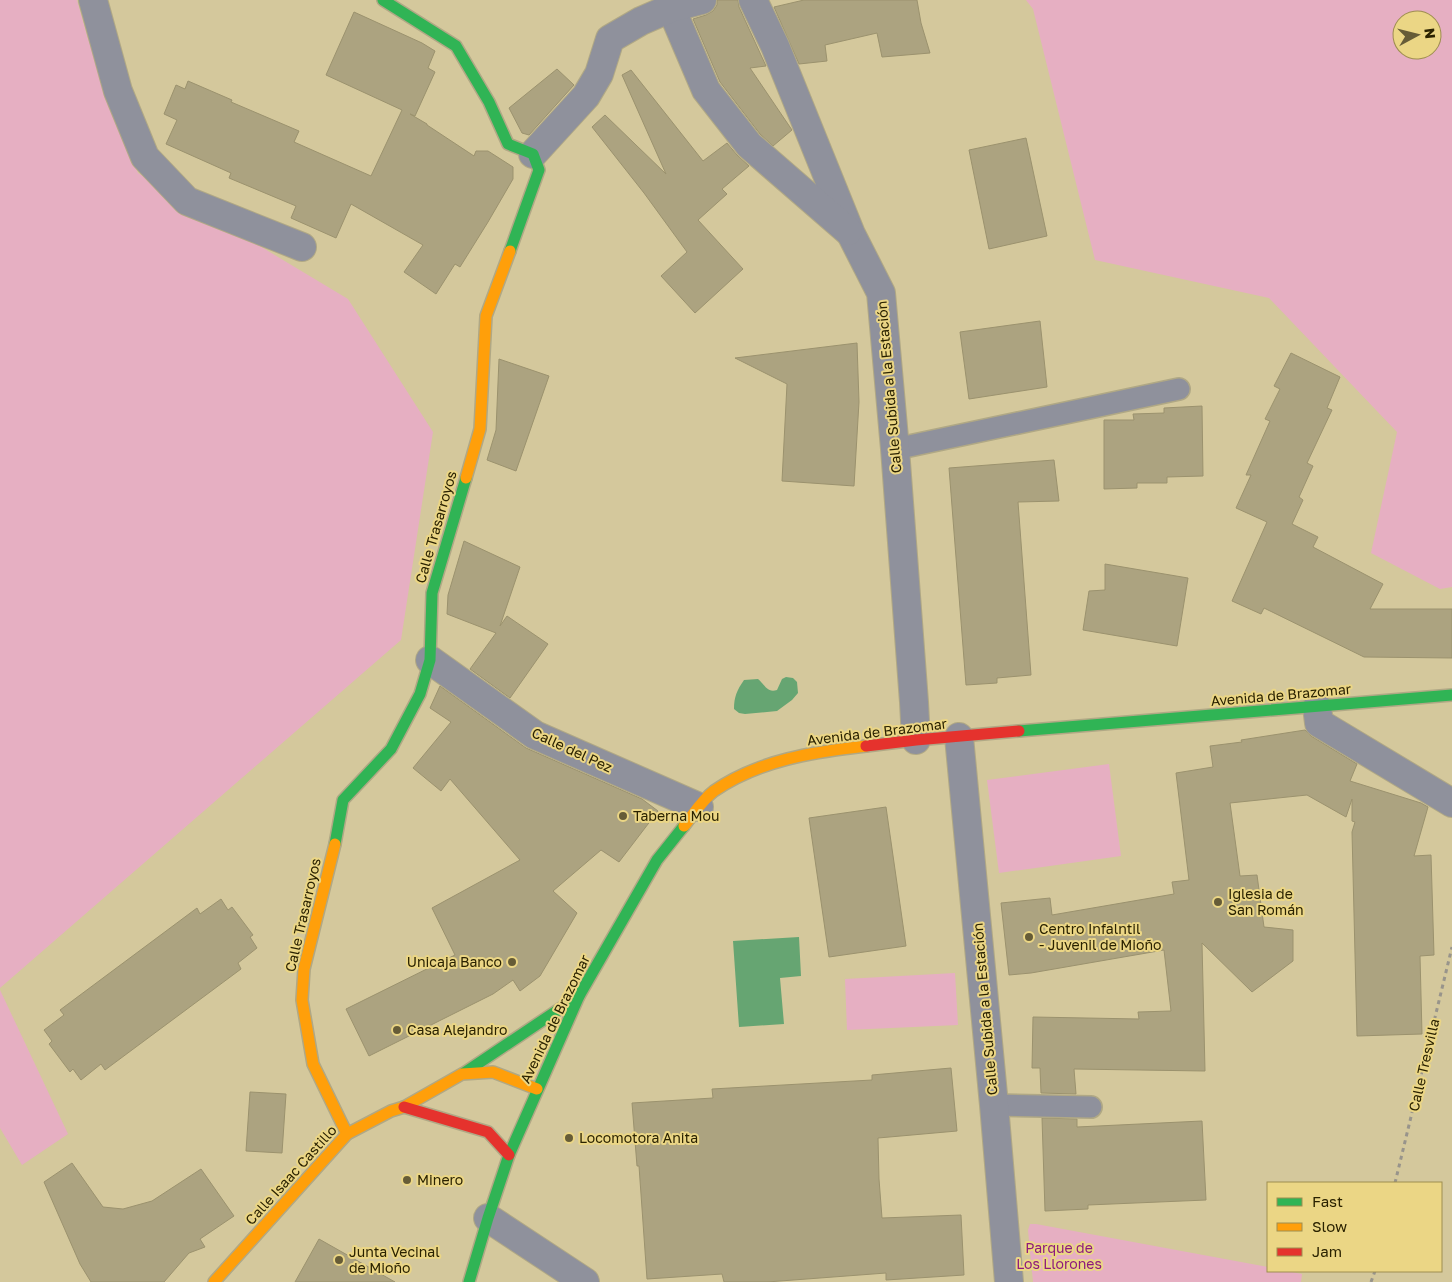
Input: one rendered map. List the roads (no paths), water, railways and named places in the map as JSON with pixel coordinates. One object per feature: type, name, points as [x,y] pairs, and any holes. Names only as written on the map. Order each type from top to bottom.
[{"type":"main road","points":[[383,0],[456,46],[489,102],[508,144],[533,154]]},
{"type":"main road","name":"Calle Trasarroyos","points":[[347,1134],[313,1064],[302,1000],[304,969],[338,833],[342,800],[391,749],[420,694],[430,660],[432,593],[480,429],[486,316],[539,170],[533,154]]},
{"type":"main road","name":"Avenida de Brazomar","points":[[469,1282],[509,1156],[536,1089],[579,996],[657,860],[699,807],[714,792],[756,768],[817,752],[916,740],[1452,695]]},
{"type":"main road","name":"Calle Isaac Castillo","points":[[214,1282],[347,1134],[391,1111],[404,1107],[462,1074],[579,996]]},
{"type":"main road","points":[[462,1074],[493,1072],[536,1089]]},
{"type":"main road","points":[[404,1107],[488,1132],[509,1156]]},
{"type":"street","points":[[93,0],[118,91],[145,157],[188,201],[302,247]]},
{"type":"street","points":[[533,154],[586,96],[599,74],[610,39],[640,21],[671,8],[702,0]]},
{"type":"street","name":"Calle Subida a la Estación","points":[[753,0],[775,46],[851,234],[881,294],[895,449],[916,740]]},
{"type":"street","points":[[671,8],[706,90],[749,145],[851,234]]},
{"type":"street","name":"Calle del Pez","points":[[430,660],[535,735],[699,807]]},
{"type":"street","points":[[1317,707],[1319,723],[1452,803]]},
{"type":"street","name":"Calle Subida a la Estación","points":[[958,737],[994,1105],[1009,1282]]},
{"type":"street","points":[[488,1218],[585,1282]]},
{"type":"lane","points":[[895,449],[1180,389]]},
{"type":"lane","points":[[994,1105],[1091,1107]]},
{"type":"place","name":"Taberna Mou","points":[[623,816]]},
{"type":"place","name":"Iglesia de San Román","points":[[1218,902]]},
{"type":"place","name":"Centro Infalntil - Juvenil de Mioño","points":[[1029,937]]},
{"type":"place","name":"Unicaja Banco","points":[[512,962]]},
{"type":"place","name":"Casa Alejandro","points":[[397,1030]]},
{"type":"place","name":"Locomotora Anita","points":[[569,1138]]},
{"type":"place","name":"Minero","points":[[407,1180]]},
{"type":"place","name":"Junta Vecinal de Mioño","points":[[339,1260]]},
{"type":"park label","name":"Parque de Los Llorones","points":[[1059,1256]]}]
